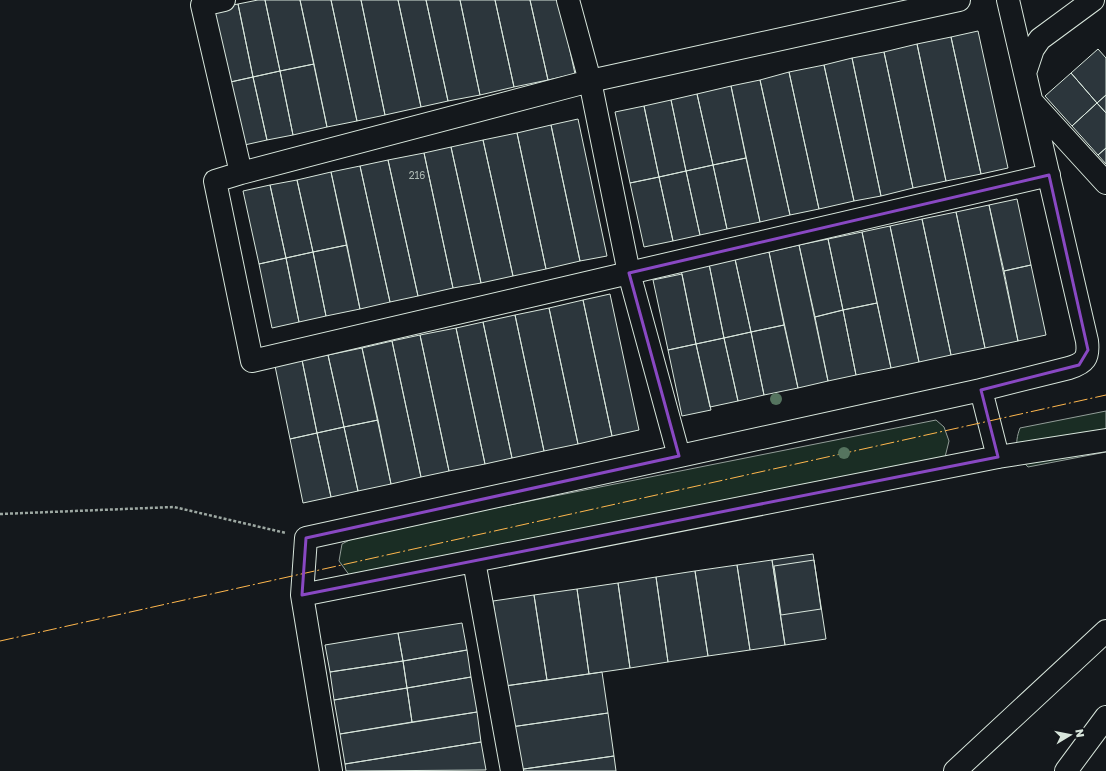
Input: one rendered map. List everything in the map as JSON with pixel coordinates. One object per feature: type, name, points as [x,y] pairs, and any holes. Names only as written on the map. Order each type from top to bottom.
[{"type":"street","points":[[224,0],[202,6],[241,173]]},
{"type":"street","points":[[568,0],[590,81],[629,273],[679,456]]},
{"type":"street","points":[[960,0],[590,81],[215,181],[252,361],[1049,175]]},
{"type":"street","points":[[331,771],[302,595],[306,538],[981,390],[1069,368],[1079,365],[1085,359],[1088,350],[1087,341],[1008,0]]},
{"type":"street","points":[[1025,73],[1033,49],[1040,40],[1092,0]]},
{"type":"street","points":[[1032,101],[1106,183]]},
{"type":"street","points":[[981,390],[998,457]]},
{"type":"street","points":[[302,595],[998,457],[1106,440]]},
{"type":"street","points":[[474,561],[512,771]]},
{"type":"street","points":[[955,771],[1106,631]]},
{"type":"street","points":[[1066,771],[1106,717]]},
{"type":"path","points":[[0,514],[174,507],[306,538]]},
{"type":"highlighted area","points":[[1049,175],[1088,350],[1079,365],[981,390],[998,457],[302,595],[306,538],[679,456],[629,273]]},
{"type":"green space","points":[[1106,411],[1106,452],[1028,467],[1021,458],[1017,449],[1017,439],[1020,428]]},
{"type":"green space","points":[[936,420],[944,427],[949,441],[945,457],[350,576],[339,561],[342,544],[359,535]]},
{"type":"building","points":[[265,0],[280,71],[253,77],[238,4]]},
{"type":"building","points":[[265,0],[300,0],[314,64],[280,71]]},
{"type":"building","points":[[300,0],[331,0],[357,121],[327,127]]},
{"type":"building","points":[[331,0],[361,0],[385,115],[357,121]]},
{"type":"building","points":[[361,0],[398,0],[421,107],[385,115]]},
{"type":"building","points":[[398,0],[426,0],[448,101],[421,107]]},
{"type":"building","points":[[426,0],[460,0],[480,95],[448,101]]},
{"type":"building","points":[[460,0],[495,0],[514,87],[480,95]]},
{"type":"building","points":[[495,0],[530,0],[548,80],[514,87]]},
{"type":"building","points":[[530,0],[559,0],[575,74],[548,80]]},
{"type":"building","points":[[238,4],[253,77],[226,83],[210,10]]},
{"type":"building","points":[[978,31],[1008,168],[981,174],[951,37]]},
{"type":"building","points":[[951,37],[981,174],[946,181],[917,44]]},
{"type":"building","points":[[917,44],[946,181],[913,188],[884,52]]},
{"type":"building","points":[[1098,49],[1106,58],[1106,95],[1097,103],[1071,73]]},
{"type":"building","points":[[884,52],[913,188],[881,196],[852,58]]},
{"type":"building","points":[[852,58],[881,196],[854,201],[824,65]]},
{"type":"building","points":[[314,64],[327,127],[293,135],[280,71]]},
{"type":"building","points":[[824,65],[854,201],[819,209],[789,72]]},
{"type":"building","points":[[280,71],[293,135],[267,140],[253,77]]},
{"type":"building","points":[[789,72],[819,209],[790,215],[760,80]]},
{"type":"building","points":[[1071,73],[1097,103],[1072,126],[1045,96]]},
{"type":"building","points":[[253,77],[267,140],[240,146],[226,83]]},
{"type":"building","points":[[760,80],[790,215],[760,222],[731,86]]},
{"type":"building","points":[[731,86],[746,158],[713,165],[697,94]]},
{"type":"building","points":[[697,94],[713,165],[686,171],[671,100]]},
{"type":"building","points":[[1106,95],[1106,113],[1097,103]]},
{"type":"building","points":[[671,100],[686,171],[659,177],[644,106]]},
{"type":"building","points":[[1097,103],[1106,113],[1106,148],[1098,155],[1072,126]]},
{"type":"building","points":[[644,106],[659,177],[630,183],[615,112]]},
{"type":"building","points":[[578,119],[607,256],[580,261],[551,125]]},
{"type":"building","points":[[551,125],[580,261],[546,269],[517,133]]},
{"type":"building","points":[[517,133],[546,269],[513,276],[483,140]]},
{"type":"building","points":[[483,140],[513,276],[481,283],[451,147]]},
{"type":"building","points":[[451,147],[481,283],[453,288],[424,153]]},
{"type":"building","points":[[1106,148],[1106,164],[1098,155]]},
{"type":"building","points":[[424,153],[453,288],[418,296],[388,160]]},
{"type":"building","points":[[746,158],[760,222],[727,229],[713,165]]},
{"type":"building","points":[[388,160],[418,296],[390,302],[360,166]]},
{"type":"building","points":[[713,165],[727,229],[700,235],[686,171]]},
{"type":"building","points":[[360,166],[390,302],[360,309],[331,172]]},
{"type":"building","points":[[686,171],[700,235],[673,241],[659,177]]},
{"type":"building","points":[[331,172],[347,245],[313,252],[297,180]]},
{"type":"building","points":[[659,177],[673,241],[644,247],[630,183]]},
{"type":"building","points":[[297,180],[313,252],[286,258],[270,185]]},
{"type":"building","points":[[270,185],[286,258],[259,264],[243,191]]},
{"type":"building","points":[[1017,199],[1031,265],[1004,271],[989,205]]},
{"type":"building","points":[[989,205],[1018,341],[985,348],[956,212]]},
{"type":"building","points":[[956,212],[985,348],[951,355],[922,219]]},
{"type":"building","points":[[922,219],[951,355],[919,362],[890,226]]},
{"type":"building","points":[[890,226],[919,362],[891,368],[862,232]]},
{"type":"building","points":[[862,232],[877,303],[843,310],[828,239]]},
{"type":"building","points":[[828,239],[843,310],[815,317],[799,245]]},
{"type":"building","points":[[347,245],[360,309],[326,316],[313,252]]},
{"type":"building","points":[[799,245],[828,381],[798,388],[769,252]]},
{"type":"building","points":[[313,252],[326,316],[299,322],[286,258]]},
{"type":"building","points":[[769,252],[784,325],[751,332],[735,259]]},
{"type":"building","points":[[286,258],[299,322],[272,328],[259,264]]},
{"type":"building","points":[[735,259],[751,332],[724,338],[709,264]]},
{"type":"building","points":[[709,264],[724,338],[696,344],[681,270]]},
{"type":"building","points":[[1031,265],[1046,335],[1018,341],[1004,271]]},
{"type":"building","points":[[682,274],[696,344],[668,350],[653,280]]},
{"type":"building","points":[[610,294],[639,430],[612,436],[583,300]]},
{"type":"building","points":[[583,300],[612,436],[578,444],[549,308]]},
{"type":"building","points":[[877,303],[891,368],[856,375],[843,310]]},
{"type":"building","points":[[549,308],[578,444],[544,451],[515,315]]},
{"type":"building","points":[[843,310],[856,375],[828,381],[815,317]]},
{"type":"building","points":[[515,315],[544,451],[512,458],[483,322]]},
{"type":"building","points":[[483,322],[512,458],[485,464],[456,328]]},
{"type":"building","points":[[784,325],[798,388],[764,395],[751,332]]},
{"type":"building","points":[[456,328],[485,464],[449,471],[420,335]]},
{"type":"building","points":[[751,332],[764,395],[738,401],[724,338]]},
{"type":"building","points":[[420,335],[449,471],[421,477],[392,341]]},
{"type":"building","points":[[724,338],[738,401],[710,407],[696,344]]},
{"type":"building","points":[[392,341],[421,477],[391,484],[362,348]]},
{"type":"building","points":[[696,344],[711,410],[682,416],[668,350]]},
{"type":"building","points":[[362,348],[378,420],[344,427],[328,355]]},
{"type":"building","points":[[328,355],[344,427],[317,433],[302,360]]},
{"type":"building","points":[[302,360],[317,433],[290,439],[275,366]]},
{"type":"building","points":[[378,420],[391,484],[358,491],[344,427]]},
{"type":"building","points":[[344,427],[358,491],[331,497],[317,433]]},
{"type":"building","points":[[317,433],[331,497],[303,503],[290,439]]},
{"type":"building","points":[[813,554],[826,639],[785,645],[772,560]]},
{"type":"building","points":[[772,560],[785,645],[750,650],[737,565]]},
{"type":"building","points":[[814,560],[821,609],[781,615],[774,566]]},
{"type":"building","points":[[737,565],[750,650],[708,656],[695,571]]},
{"type":"building","points":[[695,571],[708,656],[668,662],[656,577]]},
{"type":"building","points":[[656,577],[668,662],[630,668],[618,583]]},
{"type":"building","points":[[618,583],[630,668],[589,674],[577,589]]},
{"type":"building","points":[[577,589],[589,674],[547,680],[534,595]]},
{"type":"building","points":[[534,595],[547,680],[505,686],[493,601]]},
{"type":"building","points":[[462,623],[467,650],[403,661],[398,633]]},
{"type":"building","points":[[398,633],[403,661],[330,672],[325,645]]},
{"type":"building","points":[[467,650],[471,677],[407,688],[403,661]]},
{"type":"building","points":[[403,661],[407,688],[334,700],[330,672]]},
{"type":"building","points":[[602,672],[608,713],[511,727],[505,686]]},
{"type":"building","points":[[471,677],[477,712],[412,722],[407,688]]},
{"type":"building","points":[[407,688],[412,722],[340,734],[334,700]]},
{"type":"building","points":[[477,712],[481,742],[345,764],[340,734]]},
{"type":"building","points":[[608,713],[614,756],[517,770],[511,727]]},
{"type":"building","points":[[481,742],[486,770],[346,771],[345,764]]},
{"type":"building","points":[[614,756],[616,771],[517,770]]},
{"type":"power","points":[[0,641],[1106,395]]}]
